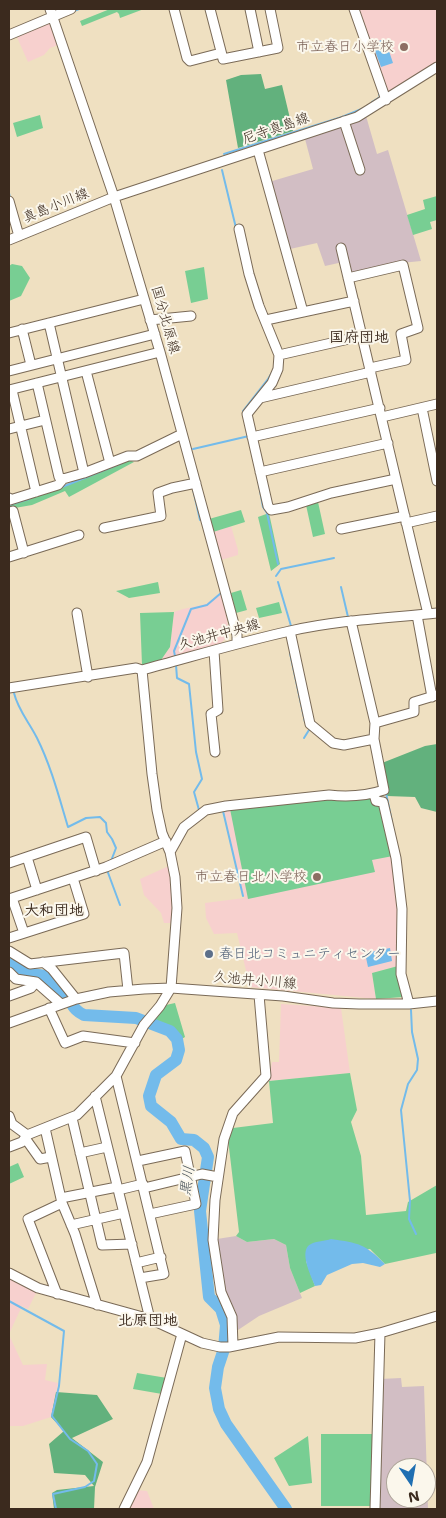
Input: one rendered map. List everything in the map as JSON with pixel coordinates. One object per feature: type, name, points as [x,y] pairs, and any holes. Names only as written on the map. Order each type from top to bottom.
[{"type":"street","points":[[9,35],[52,12],[71,9]]},
{"type":"street","points":[[174,9],[187,58],[190,61],[221,53]]},
{"type":"street","points":[[210,9],[223,59],[278,48],[270,9]]},
{"type":"street","points":[[250,9],[259,52]]},
{"type":"street","points":[[354,9],[386,100]]},
{"type":"street","name":"国分北原線","points":[[52,12],[114,197],[155,334],[237,635],[237,643]]},
{"type":"street","name":"尼寺真島線","points":[[114,197],[357,117],[437,67]]},
{"type":"street","points":[[344,121],[360,170]]},
{"type":"street","points":[[258,150],[304,312]]},
{"type":"street","name":"真島小川線","points":[[9,240],[114,197]]},
{"type":"street","points":[[9,201],[19,236]]},
{"type":"street","points":[[239,229],[249,274],[259,306],[279,355],[278,369],[272,383],[248,414],[268,506],[271,510],[288,507],[396,478]]},
{"type":"street","points":[[341,248],[405,519],[433,614]]},
{"type":"street","points":[[260,398],[406,360],[401,334],[418,328],[403,265],[348,278]]},
{"type":"street","points":[[9,333],[144,299]]},
{"type":"street","points":[[266,320],[354,301]]},
{"type":"street","points":[[150,320],[190,316]]},
{"type":"street","points":[[49,323],[84,473]]},
{"type":"street","points":[[22,330],[31,365]]},
{"type":"street","points":[[9,371],[155,334]]},
{"type":"street","points":[[279,355],[362,336]]},
{"type":"street","points":[[36,492],[10,390],[160,352]]},
{"type":"street","points":[[86,371],[110,463]]},
{"type":"street","points":[[36,383],[59,476],[63,479]]},
{"type":"street","points":[[252,437],[381,412],[422,408],[437,404]]},
{"type":"street","points":[[422,408],[437,481]]},
{"type":"street","points":[[9,429],[45,420]]},
{"type":"street","points":[[9,498],[10,500],[58,485],[63,479],[128,456],[137,456],[182,434]]},
{"type":"street","points":[[260,472],[388,443]]},
{"type":"street","points":[[104,528],[162,516],[158,494],[172,488],[196,483]]},
{"type":"street","points":[[9,512],[13,511],[24,553]]},
{"type":"street","points":[[341,529],[437,516]]},
{"type":"street","points":[[9,557],[79,534]]},
{"type":"street","points":[[77,613],[88,676]]},
{"type":"street","name":"久池井中央線","points":[[9,688],[136,668],[142,670],[237,643],[290,631],[351,621],[433,614]]},
{"type":"street","points":[[375,723],[414,712],[414,702],[435,696],[417,615]]},
{"type":"street","points":[[170,852],[184,827],[206,810],[226,806],[329,795],[374,794],[384,790],[374,739],[375,723],[351,621]]},
{"type":"street","points":[[290,631],[310,724],[333,743],[344,745],[374,739]]},
{"type":"street","points":[[214,651],[218,710],[211,714],[215,752]]},
{"type":"street","points":[[9,1147],[22,1142],[26,1137],[45,1128],[77,1115],[116,1076],[146,1022],[160,1006],[171,988],[177,908],[175,877],[170,852],[156,810],[142,670]]},
{"type":"street","points":[[374,794],[376,802],[383,802],[396,858],[402,909],[401,974],[408,1004]]},
{"type":"street","points":[[9,863],[86,837],[96,871]]},
{"type":"street","points":[[24,933],[10,899],[96,871],[166,842]]},
{"type":"street","points":[[27,857],[37,890]]},
{"type":"street","points":[[9,938],[84,914],[74,878]]},
{"type":"street","points":[[9,951],[30,964],[124,953],[128,990]]},
{"type":"street","points":[[43,962],[52,969],[68,1001]]},
{"type":"street","points":[[9,972],[16,979],[36,982],[68,1001]]},
{"type":"street","points":[[9,996],[31,988],[36,982]]},
{"type":"street","name":"久池井小川線","points":[[9,1022],[68,1001],[128,990],[171,988],[333,1003],[408,1004],[437,1001]]},
{"type":"street","points":[[228,1347],[232,1317],[221,1292],[213,1240],[215,1200],[210,1175],[233,1113],[266,1076],[259,995]]},
{"type":"street","points":[[49,1008],[65,1043],[83,1036],[135,1042]]},
{"type":"street","points":[[116,1076],[164,1274],[140,1278]]},
{"type":"street","points":[[95,1096],[150,1319]]},
{"type":"street","points":[[9,1116],[12,1124],[26,1137],[40,1159],[52,1157]]},
{"type":"street","points":[[72,1118],[102,1245],[132,1244]]},
{"type":"street","points":[[45,1128],[61,1201],[75,1234],[98,1305]]},
{"type":"street","points":[[80,1153],[108,1147]]},
{"type":"street","points":[[138,1161],[185,1151],[196,1204],[150,1214]]},
{"type":"street","points":[[57,1294],[28,1219],[61,1201],[89,1193],[210,1175]]},
{"type":"street","points":[[71,1225],[124,1213]]},
{"type":"street","points":[[136,1262],[161,1257]]},
{"type":"street","points":[[9,1273],[38,1288],[150,1319],[202,1343],[228,1347],[279,1337],[355,1338],[380,1333],[437,1316]]},
{"type":"street","points":[[375,1509],[380,1333]]},
{"type":"street","points":[[124,1509],[147,1462],[182,1334]]},
{"type":"shaded area","name":"市立春日小学校","points":[[356,9],[437,9],[437,62],[387,93]]},
{"type":"shaded area","points":[[51,23],[58,45],[50,48],[44,55],[28,62],[16,35],[42,24]]},
{"type":"shaded area","points":[[366,116],[377,154],[388,150],[421,261],[401,263],[346,275],[343,262],[325,266],[317,243],[290,249],[286,242],[269,182],[313,169],[305,139]]},
{"type":"shaded area","points":[[231,526],[238,555],[221,560],[213,532]]},
{"type":"shaded area","points":[[222,591],[229,631],[226,638],[221,643],[161,660],[170,647],[174,612],[206,604]]},
{"type":"shaded area","name":"市立春日北小学校","points":[[373,803],[381,808],[393,856],[400,908],[398,966],[372,973],[376,999],[250,987],[237,933],[214,934],[206,918],[205,903],[244,898],[224,810]]},
{"type":"shaded area","points":[[171,865],[174,923],[164,923],[161,913],[144,895],[140,879]]},
{"type":"shaded area","points":[[281,1004],[341,1008],[350,1073],[269,1081],[272,1062],[279,1062]]},
{"type":"shaded area","points":[[236,1236],[247,1242],[274,1239],[286,1245],[290,1268],[302,1298],[259,1316],[238,1330],[235,1310],[223,1290],[217,1239]]},
{"type":"shaded area","points":[[9,1277],[37,1291],[28,1309],[22,1306],[9,1334]]},
{"type":"shaded area","points":[[9,1335],[23,1365],[47,1364],[45,1380],[58,1383],[51,1417],[23,1426],[9,1426]]},
{"type":"shaded area","points":[[401,1378],[402,1387],[424,1386],[426,1458],[386,1458],[386,1508],[428,1509],[378,1509],[380,1379]]},
{"type":"shaded area","points":[[135,1490],[147,1491],[154,1509],[126,1509]]},
{"type":"green space","points":[[110,9],[144,9],[120,18],[117,12],[82,26],[80,21]]},
{"type":"green space","points":[[261,74],[265,89],[282,85],[293,131],[238,148],[226,80],[241,75]]},
{"type":"green space","points":[[40,115],[43,128],[17,137],[13,123]]},
{"type":"green space","points":[[437,196],[437,220],[430,222],[432,229],[413,235],[407,215],[425,209],[423,200]]},
{"type":"green space","points":[[12,264],[22,266],[30,278],[21,296],[9,301],[9,266]]},
{"type":"green space","points":[[204,267],[208,299],[191,303],[185,271]]},
{"type":"green space","points":[[129,460],[134,462],[69,497],[65,491],[32,505],[9,509],[9,505],[81,480]]},
{"type":"green space","points":[[318,502],[325,534],[313,537],[306,505]]},
{"type":"green space","points":[[241,510],[245,522],[213,532],[209,519]]},
{"type":"green space","points":[[269,513],[280,564],[271,571],[258,517]]},
{"type":"green space","points":[[158,582],[160,593],[129,598],[116,591]]},
{"type":"green space","points":[[241,590],[247,610],[236,613],[231,593]]},
{"type":"green space","points":[[279,602],[282,613],[259,618],[256,608]]},
{"type":"green space","points":[[174,612],[170,647],[161,660],[142,665],[140,613]]},
{"type":"green space","points":[[437,744],[437,812],[421,808],[415,797],[387,796],[382,763],[425,746]]},
{"type":"green space","points":[[371,796],[373,803],[381,808],[393,856],[372,860],[375,872],[248,899],[230,809],[326,798]]},
{"type":"green space","points":[[398,966],[404,997],[376,999],[372,973]]},
{"type":"green space","points":[[175,1003],[185,1037],[180,1040],[173,1028],[151,1019],[166,1005]]},
{"type":"green space","points":[[350,1073],[357,1110],[351,1122],[361,1156],[366,1215],[406,1211],[408,1202],[437,1185],[436,1253],[385,1264],[370,1249],[306,1261],[315,1286],[300,1293],[290,1268],[286,1245],[274,1239],[247,1242],[236,1236],[239,1232],[228,1139],[233,1128],[273,1123],[269,1081]]},
{"type":"green space","points":[[18,1163],[24,1177],[9,1184],[9,1167]]},
{"type":"green space","points":[[137,1373],[167,1378],[162,1394],[133,1389]]},
{"type":"green space","points":[[56,1392],[97,1395],[113,1419],[72,1438],[103,1462],[95,1487],[94,1509],[54,1509],[52,1493],[57,1490],[94,1486],[85,1475],[54,1473],[49,1444],[64,1431],[51,1417]]},
{"type":"green space","points":[[321,1434],[372,1434],[372,1506],[321,1506]]},
{"type":"green space","points":[[308,1436],[312,1483],[289,1486],[274,1458]]},
{"type":"water","points":[[385,39],[393,63],[381,67],[372,43]]},
{"type":"water","points":[[390,948],[392,961],[368,967],[365,953]]},
{"type":"water","points":[[331,1239],[367,1248],[385,1264],[380,1267],[363,1263],[352,1264],[327,1275],[321,1285],[315,1286],[305,1257],[307,1247],[315,1242]]},
{"type":"waterway","points":[[74,11],[79,9]]},
{"type":"waterway","points":[[372,102],[380,97],[379,94]]},
{"type":"waterway","points":[[224,154],[342,117],[364,108]]},
{"type":"waterway","points":[[222,170],[236,228]]},
{"type":"waterway","points":[[9,193],[10,198]]},
{"type":"waterway","points":[[244,414],[243,411],[273,371]]},
{"type":"waterway","points":[[193,449],[249,436]]},
{"type":"waterway","points":[[62,487],[122,463]]},
{"type":"waterway","points":[[258,479],[263,507],[267,513],[278,564]]},
{"type":"waterway","points":[[193,489],[200,520]]},
{"type":"waterway","points":[[9,505],[29,499]]},
{"type":"waterway","points":[[276,576],[281,569],[334,558]]},
{"type":"waterway","points":[[278,582],[291,626]]},
{"type":"waterway","points":[[341,587],[348,617]]},
{"type":"waterway","points":[[175,656],[174,651],[191,609],[207,605],[221,593]]},
{"type":"waterway","points":[[290,653],[305,722]]},
{"type":"waterway","points":[[176,665],[177,678],[189,684],[196,752],[202,779],[194,792],[199,810]]},
{"type":"waterway","points":[[14,693],[18,705],[37,738],[46,759],[68,827],[86,818],[100,817],[106,823],[107,832],[116,848],[111,861]]},
{"type":"waterway","points":[[304,738],[309,730]]},
{"type":"waterway","points":[[386,793],[392,822]]},
{"type":"waterway","points":[[223,811],[243,896]]},
{"type":"waterway","points":[[107,870],[120,905]]},
{"type":"waterway","name":"黒川","points":[[9,959],[23,973],[46,976],[65,995],[75,1009],[84,1015],[136,1018],[170,1031],[177,1039],[179,1050],[176,1060],[156,1075],[149,1096],[151,1106],[171,1122],[181,1139],[194,1140],[204,1148],[208,1157],[200,1211],[209,1297],[221,1309],[226,1325],[224,1349],[218,1367],[215,1388],[219,1409],[226,1424],[286,1509]]},
{"type":"waterway","points":[[411,1010],[412,1032],[418,1059],[417,1070],[408,1084],[401,1110],[410,1201],[409,1219],[416,1234]]},
{"type":"waterway","points":[[9,1301],[64,1331],[59,1386],[52,1416],[70,1439],[88,1451],[97,1464],[94,1481],[85,1487],[53,1494],[56,1509]]},
{"type":"place","name":"市立春日小学校","points":[[404,47]]},
{"type":"place","name":"市立春日北小学校","points":[[317,877]]},
{"type":"place","name":"春日北コミュニティセンター","points":[[209,954]]},
{"type":"district","name":"国府団地","points":[[359,338]]},
{"type":"district","name":"大和団地","points":[[54,911]]},
{"type":"district","name":"北原団地","points":[[148,1321]]}]
